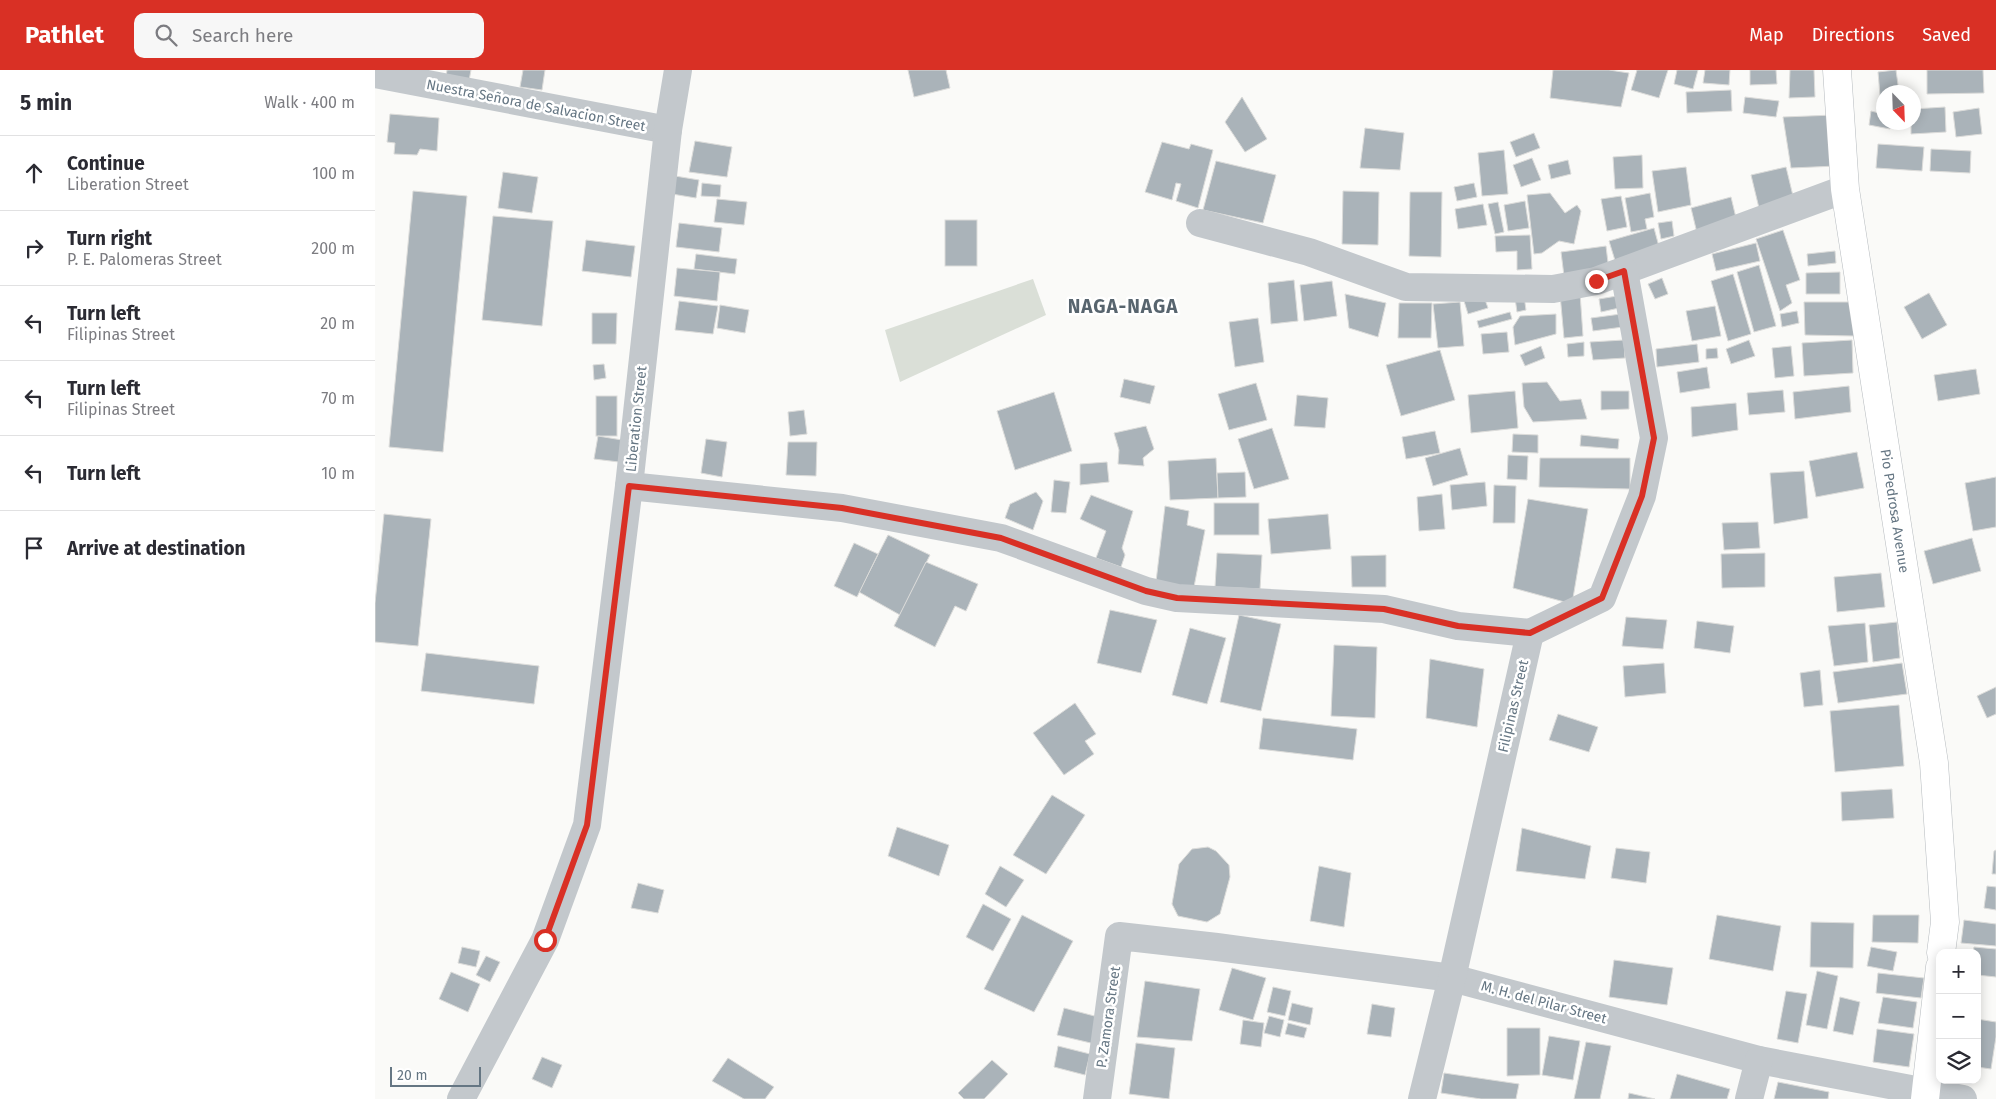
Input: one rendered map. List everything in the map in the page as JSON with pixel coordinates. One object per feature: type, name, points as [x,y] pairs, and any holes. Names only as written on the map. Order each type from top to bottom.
[{"type":"main road","name":"Pio Pedrosa Avenue","points":[[1837,70],[1845,189],[1934,763],[1945,922],[1942,949]]},
{"type":"main road","points":[[1926,1095],[1937,994]]},
{"type":"street","name":"Liberation Street","points":[[461,1099],[545,940],[587,825],[629,486],[668,130],[678,70]]},
{"type":"street","name":"Nuestra Señora de Salvacion Street","points":[[375,74],[668,130]]},
{"type":"street","points":[[1200,223],[1309,252],[1406,287],[1553,289],[1596,281],[1845,189]]},
{"type":"street","points":[[629,486],[842,508],[1001,538],[1146,591],[1177,598],[1384,609],[1458,626],[1530,633],[1602,598],[1642,496],[1654,438],[1624,271]]},
{"type":"street","name":"Filipinas Street","points":[[1422,1099],[1452,978],[1530,633]]},
{"type":"street","name":"M. H. del Pilar Street","points":[[1119,936],[1452,978],[1759,1060],[1926,1095],[1963,1099]]},
{"type":"street","name":"P. Zamora Street","points":[[1097,1099],[1119,936]]},
{"type":"street","points":[[1749,1099],[1759,1060]]},
{"type":"shaded area","points":[[1033,279],[1046,315],[900,382],[885,330]]},
{"type":"building","points":[[447,70],[471,70],[468,86],[445,83]]},
{"type":"building","points":[[523,70],[545,70],[542,90],[520,87]]},
{"type":"building","points":[[908,70],[946,70],[950,88],[914,97]]},
{"type":"building","points":[[1553,70],[1609,70],[1629,73],[1621,107],[1550,98]]},
{"type":"building","points":[[1637,70],[1668,70],[1659,98],[1631,90]]},
{"type":"building","points":[[1677,70],[1698,70],[1693,89],[1674,84]]},
{"type":"building","points":[[1705,70],[1730,70],[1729,85],[1703,83]]},
{"type":"building","points":[[1750,70],[1776,70],[1777,84],[1750,85]]},
{"type":"building","points":[[1790,70],[1814,70],[1815,97],[1789,98]]},
{"type":"building","points":[[1896,70],[1898,85],[1879,85],[1878,72]]},
{"type":"building","points":[[1927,70],[1983,70],[1984,93],[1927,94]]},
{"type":"building","points":[[1731,90],[1732,111],[1687,113],[1686,92]]},
{"type":"building","points":[[1242,97],[1267,139],[1245,152],[1225,122]]},
{"type":"building","points":[[1745,97],[1779,101],[1776,117],[1743,113]]},
{"type":"building","points":[[1945,107],[1946,132],[1911,134],[1911,130],[1921,130],[1921,108]]},
{"type":"building","points":[[1979,108],[1982,134],[1956,137],[1953,112]]},
{"type":"building","points":[[1871,111],[1876,112],[1876,126],[1869,125]]},
{"type":"building","points":[[390,114],[439,118],[437,151],[420,149],[417,155],[394,154],[395,143],[387,142]]},
{"type":"building","points":[[1834,115],[1836,166],[1791,168],[1783,117]]},
{"type":"building","points":[[1365,128],[1404,133],[1400,170],[1360,168]]},
{"type":"building","points":[[1534,133],[1540,148],[1516,157],[1510,142]]},
{"type":"building","points":[[695,141],[732,147],[727,177],[689,172]]},
{"type":"building","points":[[1162,142],[1189,149],[1191,144],[1213,150],[1198,208],[1176,201],[1181,184],[1176,183],[1172,200],[1145,192]]},
{"type":"building","points":[[1878,144],[1924,147],[1922,171],[1876,168]]},
{"type":"building","points":[[1931,149],[1971,151],[1970,173],[1930,171]]},
{"type":"building","points":[[1504,150],[1508,194],[1482,196],[1478,153]]},
{"type":"building","points":[[1642,155],[1643,188],[1615,189],[1613,157]]},
{"type":"building","points":[[1532,158],[1541,180],[1521,187],[1513,165]]},
{"type":"building","points":[[1568,160],[1571,174],[1551,179],[1548,165]]},
{"type":"building","points":[[1216,161],[1276,175],[1263,223],[1203,210]]},
{"type":"building","points":[[1686,167],[1691,205],[1658,212],[1652,171]]},
{"type":"building","points":[[1786,167],[1794,200],[1759,208],[1751,175]]},
{"type":"building","points":[[503,172],[538,177],[532,213],[498,208]]},
{"type":"building","points":[[675,176],[699,180],[696,198],[672,194]]},
{"type":"building","points":[[702,183],[721,185],[720,197],[701,196]]},
{"type":"building","points":[[1474,183],[1477,197],[1457,201],[1454,187]]},
{"type":"building","points":[[413,191],[467,196],[443,452],[389,447]]},
{"type":"building","points":[[1343,191],[1379,192],[1378,245],[1342,244]]},
{"type":"building","points":[[1410,192],[1442,192],[1441,257],[1409,256]]},
{"type":"building","points":[[1550,193],[1565,213],[1577,205],[1581,211],[1574,244],[1559,241],[1542,253],[1534,254],[1527,195]]},
{"type":"building","points":[[1650,193],[1654,217],[1645,219],[1647,229],[1631,232],[1625,198]]},
{"type":"building","points":[[1621,196],[1627,227],[1607,231],[1601,199]]},
{"type":"building","points":[[1731,197],[1737,222],[1697,233],[1691,208]]},
{"type":"building","points":[[717,199],[747,202],[744,225],[714,222]]},
{"type":"building","points":[[1525,201],[1529,228],[1508,231],[1504,205]]},
{"type":"building","points":[[1498,202],[1504,232],[1495,234],[1488,204]]},
{"type":"building","points":[[1483,204],[1487,225],[1458,229],[1455,209]]},
{"type":"building","points":[[493,216],[553,221],[542,326],[482,320]]},
{"type":"building","points":[[945,220],[977,220],[977,266],[945,266]]},
{"type":"building","points":[[1672,221],[1674,236],[1661,239],[1658,223]]},
{"type":"building","points":[[679,223],[722,228],[719,252],[676,247]]},
{"type":"building","points":[[1654,228],[1661,254],[1617,267],[1609,241]]},
{"type":"building","points":[[1783,230],[1800,280],[1786,285],[1792,303],[1780,311],[1756,239]]},
{"type":"building","points":[[1530,235],[1532,269],[1517,270],[1517,251],[1496,252],[1495,236]]},
{"type":"building","points":[[586,240],[635,246],[631,277],[582,271]]},
{"type":"building","points":[[1756,243],[1760,261],[1716,271],[1712,254]]},
{"type":"building","points":[[1606,246],[1609,271],[1564,276],[1561,252]]},
{"type":"building","points":[[1835,251],[1836,263],[1808,266],[1807,254]]},
{"type":"building","points":[[696,254],[737,259],[735,274],[694,269]]},
{"type":"building","points":[[1759,265],[1776,326],[1754,332],[1737,272]]},
{"type":"building","points":[[677,268],[720,272],[717,301],[674,296]]},
{"type":"building","points":[[1840,272],[1840,294],[1806,294],[1806,273]]},
{"type":"building","points":[[1733,274],[1751,334],[1728,341],[1711,281]]},
{"type":"building","points":[[1662,278],[1668,294],[1655,299],[1648,284]]},
{"type":"building","points":[[1294,280],[1298,321],[1271,324],[1268,283]]},
{"type":"building","points":[[1332,281],[1337,316],[1304,321],[1300,285]]},
{"type":"building","points":[[1580,293],[1583,336],[1564,338],[1560,294]]},
{"type":"building","points":[[1929,293],[1947,325],[1922,339],[1904,307]]},
{"type":"building","points":[[1345,294],[1386,303],[1378,337],[1349,328]]},
{"type":"building","points":[[1483,294],[1488,308],[1468,314],[1464,301]]},
{"type":"building","points":[[1524,296],[1526,310],[1517,312],[1515,298]]},
{"type":"building","points":[[1617,296],[1619,308],[1601,312],[1599,299]]},
{"type":"building","points":[[679,301],[718,306],[713,334],[675,330]]},
{"type":"building","points":[[1460,302],[1464,346],[1438,348],[1433,304]]},
{"type":"building","points":[[1804,302],[1855,302],[1854,336],[1805,335]]},
{"type":"building","points":[[1399,303],[1432,303],[1431,338],[1398,338]]},
{"type":"building","points":[[720,305],[749,310],[745,333],[717,328]]},
{"type":"building","points":[[1715,306],[1721,336],[1692,341],[1686,311]]},
{"type":"building","points":[[1797,311],[1799,323],[1782,327],[1780,314]]},
{"type":"building","points":[[1510,312],[1512,319],[1479,328],[1477,321]]},
{"type":"building","points":[[592,313],[617,313],[616,344],[592,344]]},
{"type":"building","points":[[1556,314],[1556,334],[1515,345],[1513,327],[1520,316]]},
{"type":"building","points":[[1621,314],[1623,327],[1593,331],[1591,318]]},
{"type":"building","points":[[1258,318],[1264,362],[1235,367],[1229,322]]},
{"type":"building","points":[[1507,332],[1509,352],[1483,354],[1481,334]]},
{"type":"building","points":[[1624,340],[1625,358],[1593,360],[1590,342]]},
{"type":"building","points":[[1749,340],[1755,356],[1731,364],[1726,349]]},
{"type":"building","points":[[1852,340],[1853,373],[1804,376],[1802,343]]},
{"type":"building","points":[[1584,342],[1584,356],[1568,357],[1567,344]]},
{"type":"building","points":[[1697,344],[1699,362],[1657,367],[1656,349]]},
{"type":"building","points":[[1541,346],[1545,358],[1525,366],[1520,355]]},
{"type":"building","points":[[1791,346],[1794,376],[1775,378],[1772,348]]},
{"type":"building","points":[[1717,348],[1718,358],[1706,359],[1706,349]]},
{"type":"building","points":[[1440,350],[1455,400],[1401,416],[1386,365]]},
{"type":"building","points":[[604,364],[606,378],[594,380],[593,365]]},
{"type":"building","points":[[1707,367],[1710,388],[1680,393],[1677,372]]},
{"type":"building","points":[[1976,369],[1980,394],[1938,401],[1934,375]]},
{"type":"building","points":[[1124,379],[1155,386],[1150,404],[1120,397]]},
{"type":"building","points":[[1547,382],[1560,401],[1581,399],[1587,419],[1533,422],[1524,407],[1522,383]]},
{"type":"building","points":[[1256,383],[1267,420],[1229,430],[1218,394]]},
{"type":"building","points":[[1849,386],[1851,412],[1795,419],[1793,392]]},
{"type":"building","points":[[1783,390],[1785,412],[1749,415],[1747,393]]},
{"type":"building","points":[[1515,391],[1518,428],[1471,433],[1468,395]]},
{"type":"building","points":[[1601,391],[1629,391],[1629,409],[1601,410]]},
{"type":"building","points":[[1054,392],[1072,451],[1015,470],[997,411]]},
{"type":"building","points":[[1297,395],[1328,398],[1325,428],[1294,426]]},
{"type":"building","points":[[596,396],[617,396],[617,436],[596,436]]},
{"type":"building","points":[[1736,403],[1738,430],[1692,437],[1691,407]]},
{"type":"building","points":[[804,410],[807,434],[790,436],[788,412]]},
{"type":"building","points":[[1146,426],[1154,449],[1143,458],[1144,466],[1118,464],[1119,450],[1114,433]]},
{"type":"building","points":[[1272,428],[1289,479],[1254,489],[1238,439]]},
{"type":"building","points":[[1435,431],[1440,453],[1406,459],[1402,437]]},
{"type":"building","points":[[1513,434],[1538,435],[1538,453],[1512,452]]},
{"type":"building","points":[[1581,435],[1619,439],[1618,449],[1580,446]]},
{"type":"building","points":[[598,436],[622,440],[619,462],[594,459]]},
{"type":"building","points":[[706,439],[727,442],[722,477],[701,473]]},
{"type":"building","points":[[788,442],[817,442],[816,476],[786,475]]},
{"type":"building","points":[[1460,448],[1468,475],[1433,486],[1425,458]]},
{"type":"building","points":[[1857,452],[1864,488],[1816,497],[1809,461]]},
{"type":"building","points":[[1508,455],[1528,456],[1527,480],[1507,479]]},
{"type":"building","points":[[1216,458],[1218,498],[1170,500],[1168,461]]},
{"type":"building","points":[[1540,458],[1630,458],[1630,489],[1539,487]]},
{"type":"building","points":[[1107,462],[1109,482],[1080,485],[1080,464]]},
{"type":"building","points":[[1804,471],[1808,518],[1774,524],[1770,473]]},
{"type":"building","points":[[1245,472],[1246,497],[1218,498],[1217,473]]},
{"type":"building","points":[[1996,477],[1996,527],[1973,531],[1965,483]]},
{"type":"building","points":[[1054,480],[1070,482],[1066,513],[1051,512]]},
{"type":"building","points":[[1485,482],[1487,506],[1452,510],[1450,485]]},
{"type":"building","points":[[1494,485],[1516,486],[1515,523],[1493,523]]},
{"type":"building","points":[[1036,492],[1043,501],[1033,530],[1005,518],[1010,504]]},
{"type":"building","points":[[1442,494],[1445,529],[1419,531],[1417,497]]},
{"type":"building","points":[[1091,495],[1133,511],[1122,548],[1125,555],[1121,567],[1096,558],[1106,531],[1080,519]]},
{"type":"building","points":[[1528,499],[1588,509],[1572,604],[1513,588]]},
{"type":"building","points":[[1214,503],[1259,503],[1259,535],[1214,535]]},
{"type":"building","points":[[1165,506],[1189,511],[1187,525],[1205,530],[1193,592],[1155,590]]},
{"type":"building","points":[[384,514],[431,519],[418,646],[375,642],[375,603]]},
{"type":"building","points":[[1328,514],[1331,549],[1271,554],[1268,519]]},
{"type":"building","points":[[1758,522],[1760,548],[1724,550],[1722,523]]},
{"type":"building","points":[[888,535],[930,555],[900,615],[859,592]]},
{"type":"building","points":[[1972,538],[1981,571],[1933,584],[1924,551]]},
{"type":"building","points":[[854,543],[878,554],[857,597],[834,586]]},
{"type":"building","points":[[1217,553],[1262,555],[1260,589],[1215,587]]},
{"type":"building","points":[[1765,553],[1765,587],[1722,588],[1721,554]]},
{"type":"building","points":[[1386,555],[1386,587],[1352,587],[1351,556]]},
{"type":"building","points":[[926,562],[978,584],[966,611],[955,606],[935,647],[894,626]]},
{"type":"building","points":[[1881,573],[1885,607],[1837,612],[1834,577]]},
{"type":"building","points":[[1110,610],[1157,620],[1141,673],[1097,663]]},
{"type":"building","points":[[1239,615],[1281,624],[1261,711],[1220,702]]},
{"type":"building","points":[[1626,617],[1667,620],[1663,649],[1622,646]]},
{"type":"building","points":[[1697,621],[1734,626],[1730,653],[1694,648]]},
{"type":"building","points":[[1897,622],[1900,658],[1873,662],[1869,625]]},
{"type":"building","points":[[1865,623],[1868,662],[1834,666],[1828,626]]},
{"type":"building","points":[[1190,628],[1226,638],[1207,704],[1172,695]]},
{"type":"building","points":[[1334,645],[1377,647],[1375,718],[1331,716]]},
{"type":"building","points":[[426,653],[539,666],[534,704],[421,691]]},
{"type":"building","points":[[1430,659],[1484,669],[1477,727],[1426,718]]},
{"type":"building","points":[[1664,663],[1666,693],[1625,697],[1623,666]]},
{"type":"building","points":[[1902,663],[1907,694],[1838,703],[1833,672]]},
{"type":"building","points":[[1820,670],[1823,705],[1804,707],[1800,673]]},
{"type":"building","points":[[1996,687],[1996,714],[1987,718],[1977,696]]},
{"type":"building","points":[[1075,703],[1096,734],[1085,741],[1094,754],[1064,775],[1033,733]]},
{"type":"building","points":[[1899,705],[1904,766],[1835,772],[1830,711]]},
{"type":"building","points":[[1558,714],[1598,727],[1589,752],[1549,740]]},
{"type":"building","points":[[1263,718],[1357,729],[1353,760],[1259,749]]},
{"type":"building","points":[[1892,789],[1894,818],[1842,821],[1841,792]]},
{"type":"building","points":[[1052,795],[1085,815],[1046,874],[1013,855]]},
{"type":"building","points":[[897,827],[949,845],[939,876],[888,856]]},
{"type":"building","points":[[1522,828],[1591,846],[1585,879],[1516,871]]},
{"type":"building","points":[[1208,847],[1216,851],[1229,865],[1230,877],[1220,914],[1207,922],[1178,916],[1172,904],[1179,864],[1192,849]]},
{"type":"building","points":[[1616,848],[1650,852],[1646,883],[1611,878]]},
{"type":"building","points":[[1996,850],[1996,874],[1992,874],[1994,851]]},
{"type":"building","points":[[1000,866],[1024,880],[1006,907],[985,894]]},
{"type":"building","points":[[1319,866],[1351,873],[1344,927],[1310,921]]},
{"type":"building","points":[[638,883],[664,890],[658,913],[631,908]]},
{"type":"building","points":[[1987,886],[1996,887],[1996,910],[1984,908]]},
{"type":"building","points":[[983,904],[1011,919],[993,951],[966,937]]},
{"type":"building","points":[[1022,915],[1073,941],[1034,1012],[984,989]]},
{"type":"building","points":[[1717,915],[1781,926],[1773,971],[1709,959]]},
{"type":"building","points":[[1873,915],[1919,915],[1918,943],[1872,942]]},
{"type":"building","points":[[1964,920],[1996,924],[1996,946],[1961,943]]},
{"type":"building","points":[[1811,922],[1854,923],[1853,968],[1810,967]]},
{"type":"building","points":[[462,947],[480,951],[476,967],[458,963]]},
{"type":"building","points":[[1871,947],[1897,952],[1893,971],[1867,966]]},
{"type":"building","points":[[1974,947],[1996,949],[1996,977],[1981,975],[1981,949],[1974,949]]},
{"type":"building","points":[[486,956],[500,962],[490,982],[476,975]]},
{"type":"building","points":[[1614,960],[1673,968],[1667,1005],[1609,997]]},
{"type":"building","points":[[1232,968],[1266,978],[1253,1020],[1219,1010]]},
{"type":"building","points":[[1817,971],[1838,976],[1827,1029],[1806,1025]]},
{"type":"building","points":[[451,972],[480,984],[468,1012],[439,999]]},
{"type":"building","points":[[1878,973],[1924,978],[1921,998],[1876,993]]},
{"type":"building","points":[[1145,981],[1200,989],[1192,1041],[1137,1037]]},
{"type":"building","points":[[1273,987],[1291,991],[1285,1016],[1267,1012]]},
{"type":"building","points":[[1786,991],[1807,994],[1798,1043],[1777,1039]]},
{"type":"building","points":[[1840,997],[1860,1002],[1853,1035],[1833,1031]]},
{"type":"building","points":[[1883,997],[1917,1002],[1913,1028],[1878,1023]]},
{"type":"building","points":[[1292,1003],[1313,1008],[1310,1025],[1288,1020]]},
{"type":"building","points":[[1372,1004],[1395,1008],[1391,1037],[1367,1034]]},
{"type":"building","points":[[1064,1008],[1102,1018],[1095,1044],[1057,1035]]},
{"type":"building","points":[[1269,1016],[1284,1020],[1280,1037],[1264,1033]]},
{"type":"building","points":[[1243,1020],[1264,1023],[1261,1047],[1240,1044]]},
{"type":"building","points":[[1981,1020],[1996,1022],[1996,1037],[1991,1069],[1981,1068]]},
{"type":"building","points":[[1288,1023],[1307,1028],[1304,1038],[1285,1034]]},
{"type":"building","points":[[1507,1028],[1540,1028],[1540,1075],[1507,1076]]},
{"type":"building","points":[[1877,1029],[1914,1034],[1909,1067],[1873,1062]]},
{"type":"building","points":[[1549,1036],[1580,1041],[1573,1080],[1542,1075]]},
{"type":"building","points":[[1586,1042],[1611,1046],[1600,1099],[1574,1099]]},
{"type":"building","points":[[1136,1043],[1175,1048],[1169,1099],[1129,1094]]},
{"type":"building","points":[[1058,1046],[1090,1054],[1085,1075],[1054,1067]]},
{"type":"building","points":[[542,1057],[562,1065],[552,1088],[532,1079]]},
{"type":"building","points":[[728,1058],[774,1087],[765,1099],[744,1099],[712,1081]]},
{"type":"building","points":[[992,1060],[1008,1074],[984,1099],[964,1099],[958,1093]]},
{"type":"building","points":[[1444,1073],[1519,1084],[1516,1099],[1481,1099],[1441,1093]]},
{"type":"building","points":[[1677,1074],[1730,1089],[1727,1099],[1670,1099]]},
{"type":"building","points":[[1778,1082],[1829,1092],[1828,1099],[1774,1099]]},
{"type":"building","points":[[1629,1093],[1655,1099],[1628,1099]]},
{"type":"district","name":"NAGA-NAGA","points":[[1123,306]]},
{"type":"route","points":[[545,940],[587,825],[629,486],[842,508],[1001,538],[1146,591],[1177,598],[1384,609],[1458,626],[1530,633],[1602,598],[1642,496],[1654,438],[1624,271],[1596,281]]}]
